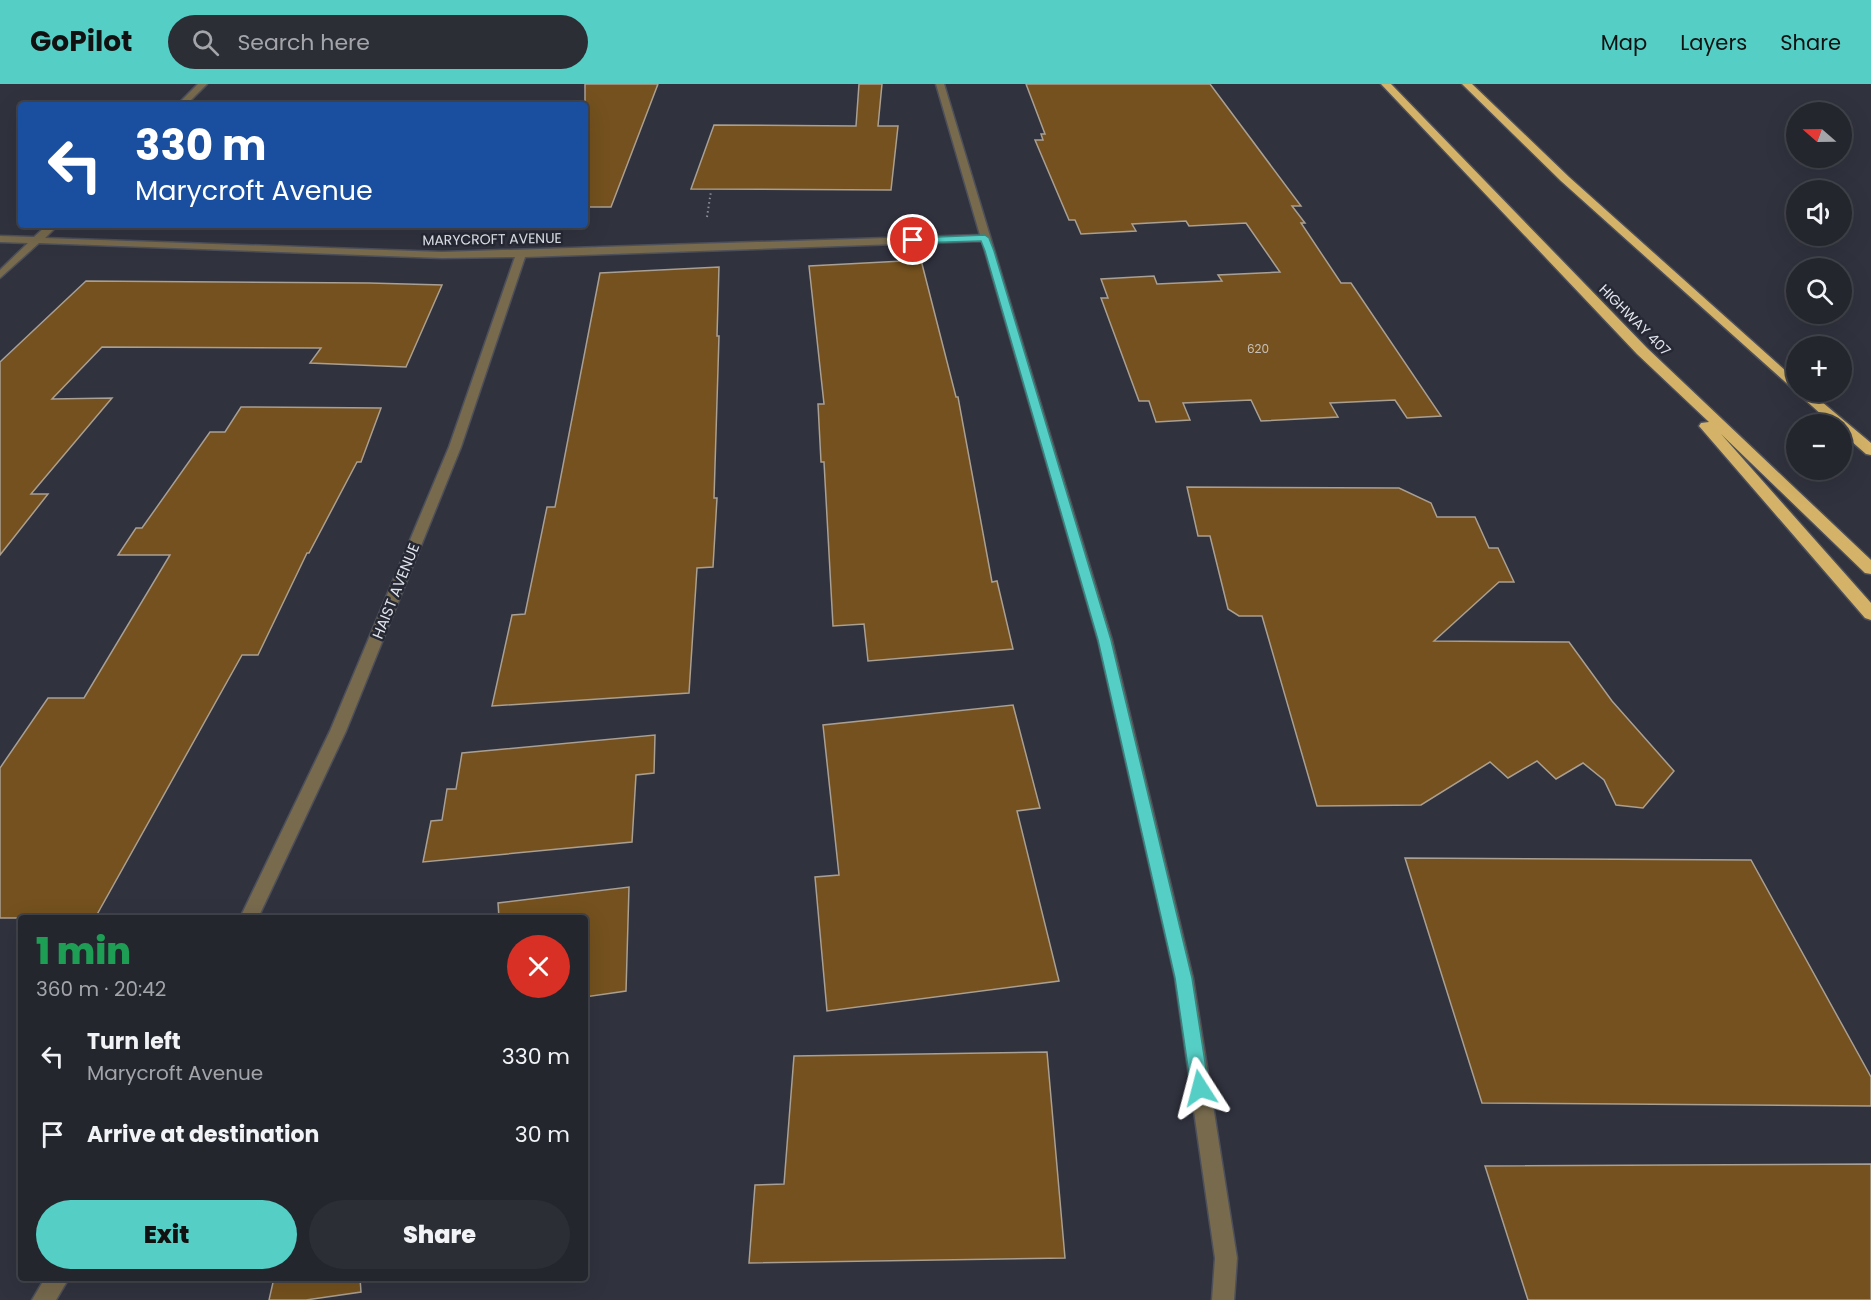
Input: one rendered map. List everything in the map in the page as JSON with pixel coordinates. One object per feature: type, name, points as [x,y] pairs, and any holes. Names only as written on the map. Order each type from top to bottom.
[{"type":"highway","name":"HIGHWAY 407","points":[[1386,84],[1642,351],[1871,569]]},
{"type":"highway","points":[[1467,84],[1573,187],[1786,378]]},
{"type":"highway","points":[[1642,351],[1785,519],[1871,614]]},
{"type":"highway","points":[[1814,402],[1828,414]]},
{"type":"highway","points":[[1852,435],[1871,451]]},
{"type":"street","points":[[184,102],[203,84]]},
{"type":"street","points":[[940,84],[1105,640],[1184,978],[1226,1258],[1223,1300]]},
{"type":"street","points":[[0,275],[50,228]]},
{"type":"street","name":"MARYCROFT AVENUE","points":[[0,238],[442,255],[985,238]]},
{"type":"street","name":"HAIST AVENUE","points":[[250,915],[338,731],[455,447],[521,254]]},
{"type":"street","points":[[43,1300],[56,1281]]},
{"type":"path","points":[[706,217],[711,191]]},
{"type":"building","points":[[585,84],[658,84],[611,207],[588,207],[588,102],[585,102]]},
{"type":"building","points":[[859,84],[882,84],[878,126],[898,126],[891,190],[691,189],[714,125],[856,126]]},
{"type":"building","points":[[1026,84],[1210,84],[1301,206],[1292,206],[1305,223],[1301,223],[1341,283],[1351,283],[1441,416],[1407,418],[1395,400],[1330,403],[1338,417],[1261,421],[1251,400],[1183,403],[1190,420],[1156,422],[1149,401],[1139,401],[1101,298],[1108,298],[1101,279],[1154,276],[1157,284],[1222,281],[1218,275],[1280,272],[1246,223],[1189,226],[1186,221],[1132,224],[1136,231],[1081,234],[1075,220],[1069,220],[1035,140],[1043,140],[1041,134],[1045,134]]},
{"type":"building","points":[[921,260],[956,397],[958,397],[992,582],[997,581],[1013,649],[868,661],[864,624],[833,626],[824,462],[821,462],[818,404],[824,404],[809,266]]},
{"type":"building","points":[[719,267],[714,498],[717,498],[713,567],[697,568],[689,693],[492,706],[512,615],[525,614],[547,507],[555,507],[600,273]]},
{"type":"building","points":[[86,281],[442,285],[406,367],[310,363],[321,348],[102,347],[52,399],[112,398],[31,494],[48,494],[0,555],[0,362]]},
{"type":"building","points":[[241,407],[381,408],[361,462],[357,462],[307,553],[258,655],[242,655],[97,915],[18,915],[18,918],[0,918],[0,768],[48,698],[84,698],[170,555],[118,555],[136,528],[142,528],[210,432],[225,432]]},
{"type":"building","points":[[1187,487],[1399,488],[1431,503],[1437,517],[1475,517],[1489,548],[1498,548],[1514,582],[1499,582],[1434,641],[1569,642],[1612,701],[1674,771],[1643,808],[1616,805],[1604,780],[1583,763],[1556,779],[1537,761],[1508,778],[1490,762],[1421,805],[1317,806],[1262,616],[1239,616],[1228,609],[1210,536],[1198,536]]},
{"type":"building","points":[[1013,705],[1040,808],[1017,811],[1059,981],[827,1011],[815,877],[839,875],[823,725]]},
{"type":"building","points":[[655,735],[654,773],[636,775],[632,842],[423,862],[431,821],[442,820],[447,789],[456,789],[462,753]]},
{"type":"building","points":[[1405,858],[1751,860],[1871,1077],[1871,1106],[1482,1103]]},
{"type":"building","points":[[629,887],[626,991],[588,997],[588,915],[499,915],[498,903]]},
{"type":"building","points":[[1047,1052],[1065,1258],[749,1263],[755,1185],[784,1184],[794,1056]]},
{"type":"building","points":[[1871,1164],[1871,1300],[1528,1300],[1485,1166]]},
{"type":"building","points":[[273,1281],[360,1281],[361,1292],[306,1300],[269,1300]]},
{"type":"route","points":[[913,240],[985,238],[1105,640],[1184,978],[1200,1088]]}]
